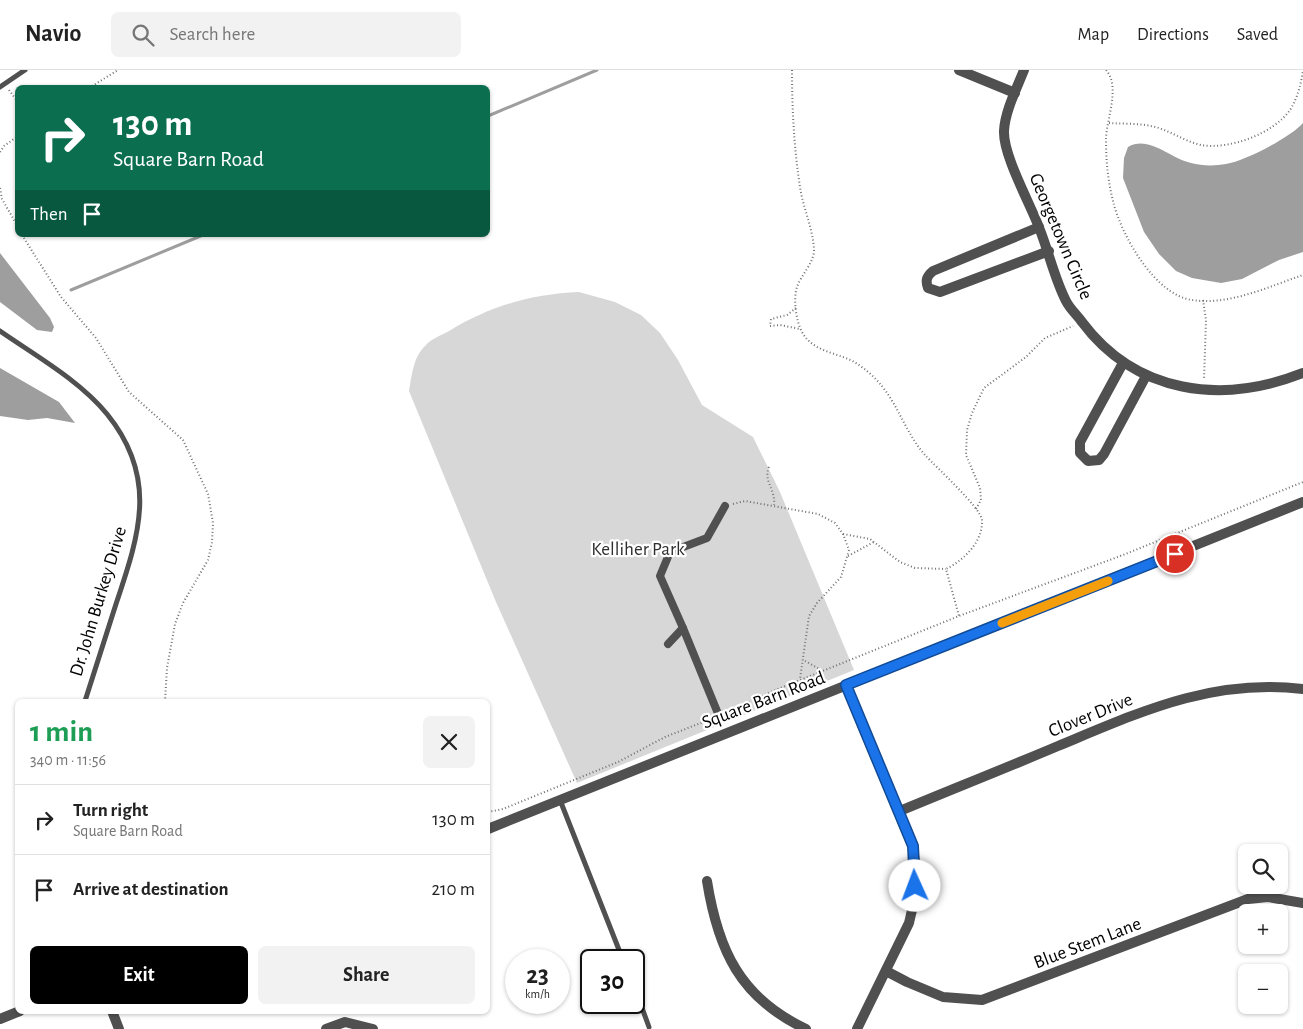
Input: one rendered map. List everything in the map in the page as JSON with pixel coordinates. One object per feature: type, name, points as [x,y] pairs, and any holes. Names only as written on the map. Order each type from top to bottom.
[{"type":"street","points":[[958,70],[1015,93]]},
{"type":"street","name":"Georgetown Circle","points":[[1024,70],[1015,93],[1004,132],[1014,169],[1049,251],[1066,301],[1106,350],[1123,364],[1146,376],[1203,391],[1241,389],[1288,379],[1303,373]]},
{"type":"street","points":[[1039,227],[933,271],[928,276],[926,282],[928,288],[940,292],[1049,251]]},
{"type":"street","points":[[1123,364],[1080,442],[1080,453],[1088,461],[1099,460],[1104,454],[1146,376]]},
{"type":"street","name":"Square Barn Road","points":[[490,827],[1303,502]]},
{"type":"street","points":[[719,716],[660,576],[670,552],[707,538],[725,506]]},
{"type":"street","points":[[668,644],[683,628]]},
{"type":"street","points":[[846,685],[913,846],[915,897],[909,923],[857,1029]]},
{"type":"street","name":"Clover Drive","points":[[900,811],[1152,708],[1214,690],[1274,686],[1303,689]]},
{"type":"street","points":[[707,881],[712,917],[727,956],[744,982],[767,1007],[806,1029]]},
{"type":"street","name":"Blue Stem Lane","points":[[886,971],[907,982],[944,996],[982,1000],[1248,899],[1268,897],[1303,903]]},
{"type":"street","points":[[0,1019],[15,1013]]},
{"type":"street","points":[[113,1014],[119,1029]]},
{"type":"street","points":[[326,1029],[345,1022],[373,1029]]},
{"type":"lane","points":[[0,87],[22,71]]},
{"type":"lane","name":"Dr. John Burkey Drive","points":[[0,331],[76,384],[107,414],[123,438],[140,488],[138,533],[86,699]]},
{"type":"lane","points":[[559,800],[619,949]]},
{"type":"lane","points":[[645,1014],[650,1027]]},
{"type":"path","points":[[94,85],[118,70]]},
{"type":"path","points":[[792,70],[792,119],[800,188],[811,229],[814,252],[796,288],[796,308],[801,329],[812,345],[858,364],[879,381],[893,399],[918,447],[976,509],[982,518],[981,533],[974,546],[958,563],[946,569],[915,568],[900,562],[874,542],[844,534]]},
{"type":"path","points":[[1106,70],[1113,89],[1106,138],[1108,174],[1113,203],[1127,237],[1148,271],[1172,293],[1192,300],[1243,295],[1303,274]]},
{"type":"path","points":[[1108,123],[1152,126],[1201,145],[1223,146],[1248,138],[1273,126],[1289,110],[1300,89],[1303,70]]},
{"type":"path","points":[[0,152],[4,146],[15,138]]},
{"type":"path","points":[[0,188],[2,200],[15,221]]},
{"type":"path","points":[[23,237],[61,297],[96,338],[129,392],[184,440],[208,494],[213,523],[212,542],[208,560],[183,603],[175,624],[166,668],[165,699]]},
{"type":"path","points":[[1203,300],[1206,320],[1203,391]]},
{"type":"path","points":[[796,308],[787,315],[771,319],[770,326],[780,325],[801,329]]},
{"type":"path","points":[[976,509],[981,500],[980,488],[966,455],[967,430],[972,412],[984,388],[1026,357],[1045,338],[1082,322]]},
{"type":"path","points":[[770,467],[766,473],[774,495],[774,506]]},
{"type":"path","points":[[490,812],[502,809],[627,758],[665,737],[719,716],[800,680],[959,616],[1123,555],[1303,482]]},
{"type":"path","points":[[725,506],[745,501],[818,514],[835,523],[844,534],[849,550],[848,556],[841,577],[816,603],[809,616],[805,633],[804,661],[800,680]]},
{"type":"path","points":[[848,556],[874,542]]},
{"type":"path","points":[[946,569],[959,616]]},
{"type":"path","points":[[804,661],[823,671]]},
{"type":"green space","name":"Kelliher Park","points":[[579,292],[615,302],[641,315],[660,333],[678,360],[702,405],[753,437],[780,492],[854,670],[577,783],[496,602],[409,391],[418,355],[434,339],[464,322],[495,308],[544,295]]},
{"type":"shaded area","points":[[1303,123],[1303,252],[1279,260],[1242,279],[1221,283],[1192,278],[1176,271],[1159,254],[1144,232],[1123,178],[1124,158],[1128,147],[1136,144],[1151,145],[1191,163],[1222,165],[1267,148],[1289,135]]},
{"type":"shaded area","points":[[0,253],[50,318],[54,327],[52,332],[37,330],[0,302]]},
{"type":"shaded area","points":[[0,368],[59,402],[75,423],[47,418],[28,420],[0,416]]},
{"type":"waterway","points":[[490,115],[597,70]]},
{"type":"waterway","points":[[71,290],[198,237]]},
{"type":"slow traffic","points":[[1002,623],[1108,581]]},
{"type":"route","points":[[915,886],[916,875],[913,846],[846,685],[1175,554]]}]
